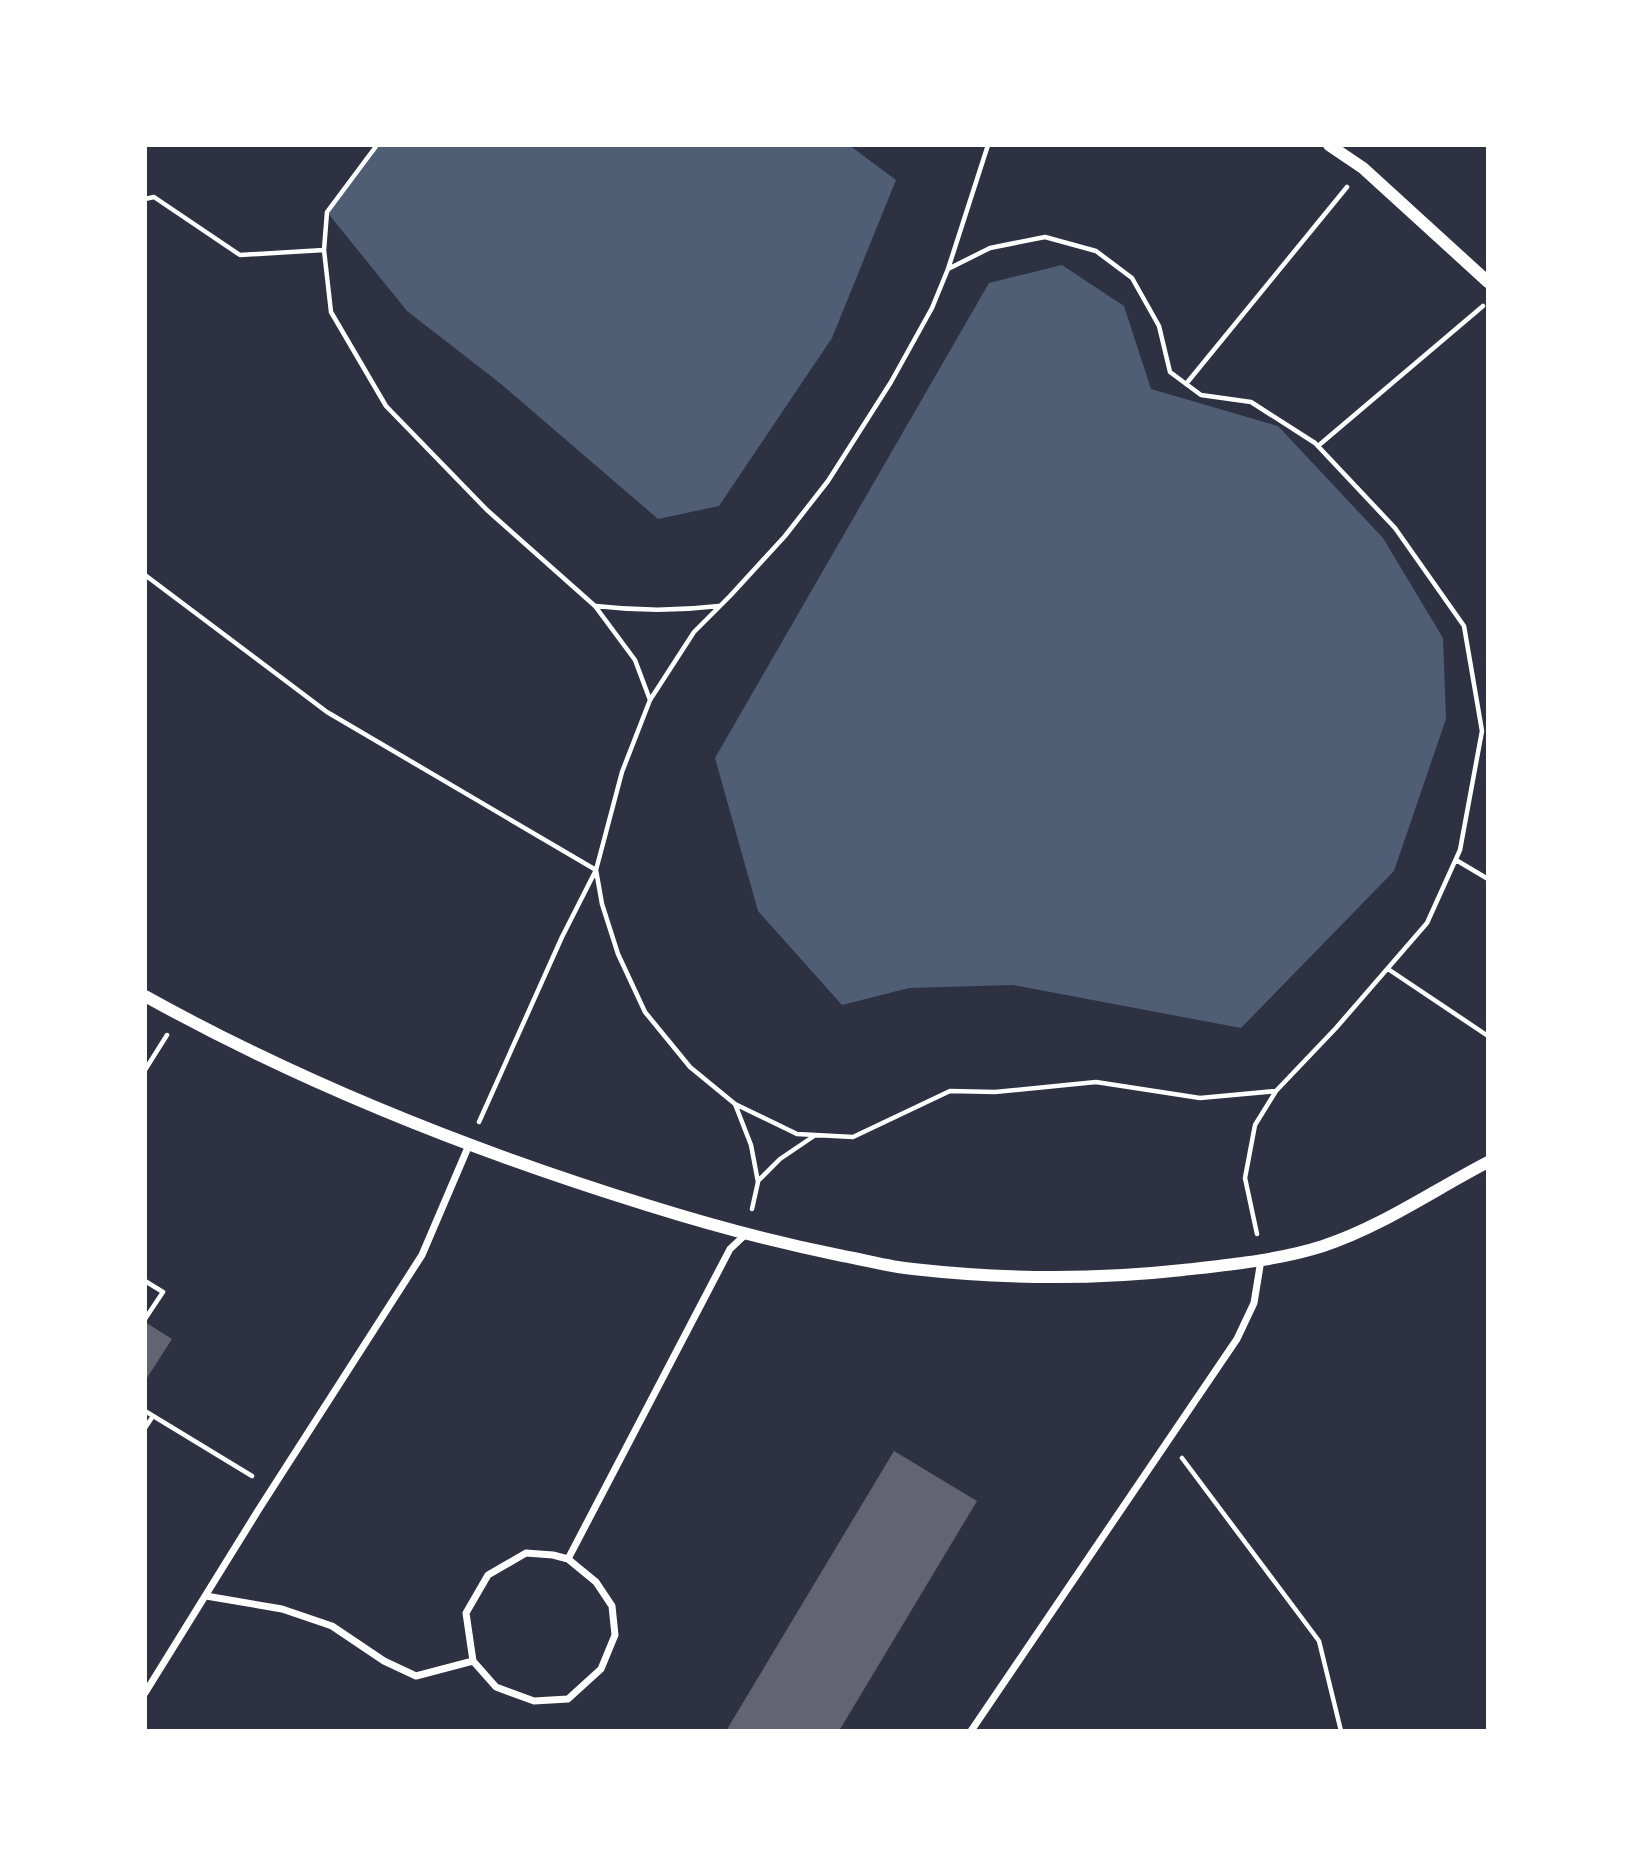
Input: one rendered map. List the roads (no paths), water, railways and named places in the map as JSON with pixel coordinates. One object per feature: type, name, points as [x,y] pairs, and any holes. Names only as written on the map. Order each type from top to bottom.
[{"type":"street","points":[[1329,145],[1363,168],[1488,282]]},
{"type":"street","points":[[145,996],[356,1100],[469,1145],[600,1191],[747,1234],[796,1247],[909,1269],[984,1275],[1083,1277],[1177,1270],[1261,1259],[1322,1246],[1380,1221],[1488,1162]]},
{"type":"street","points":[[145,1693],[422,1255],[469,1145]]},
{"type":"street","points":[[1452,1181],[1488,1154]]},
{"type":"street","points":[[568,1559],[730,1249],[747,1234]]},
{"type":"street","points":[[971,1731],[1237,1339],[1254,1303],[1261,1259]]},
{"type":"street","points":[[526,1553],[568,1559],[596,1582],[612,1606],[615,1635],[601,1669],[568,1699],[534,1701],[496,1687],[473,1661],[466,1613],[488,1575],[526,1553]]},
{"type":"street","points":[[206,1596],[282,1609],[332,1626],[384,1661],[416,1676],[473,1661]]},
{"type":"water","points":[[377,145],[849,145],[896,180],[832,338],[719,506],[658,519],[501,384],[407,311],[327,212]]},
{"type":"water","points":[[1062,265],[1124,306],[1151,389],[1278,426],[1383,538],[1443,638],[1446,719],[1394,871],[1241,1028],[1013,985],[909,988],[842,1005],[758,911],[715,758],[989,283]]}]
